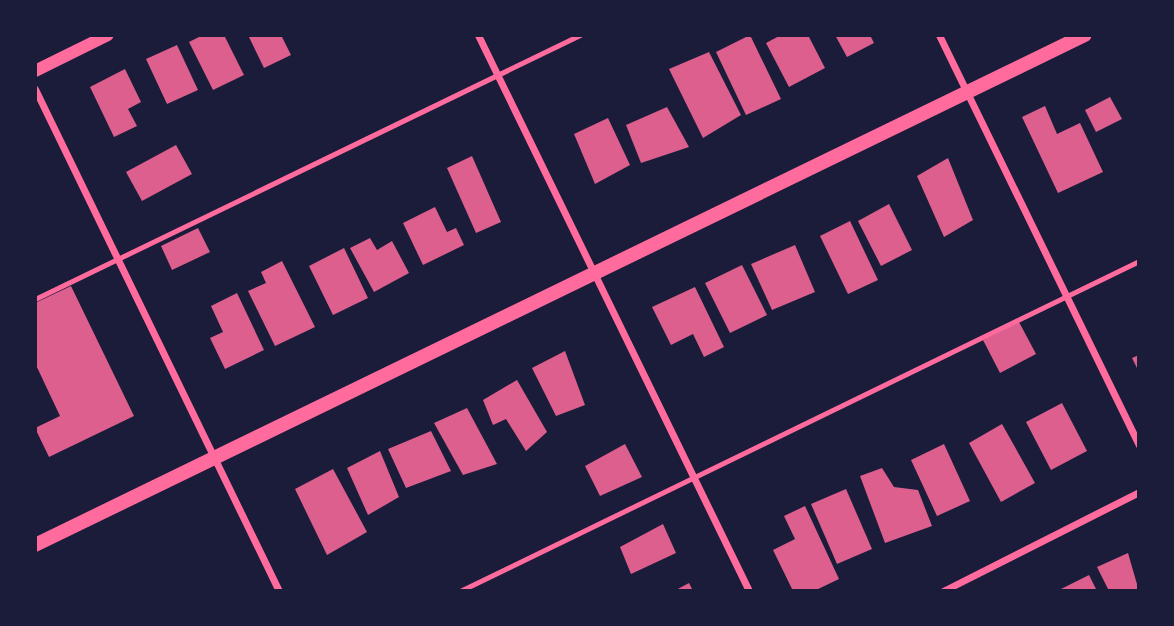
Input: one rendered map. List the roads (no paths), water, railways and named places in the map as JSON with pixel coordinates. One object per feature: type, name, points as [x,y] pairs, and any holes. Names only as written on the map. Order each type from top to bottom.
[{"type":"main road","points":[[35,545],[1085,35]]},
{"type":"street","points":[[35,71],[108,35]]},
{"type":"street","points":[[478,35],[749,591]]},
{"type":"street","points":[[939,35],[1139,445]]},
{"type":"street","points":[[35,89],[279,591]]},
{"type":"street","points":[[943,591],[1139,492]]},
{"type":"lane","points":[[35,299],[580,35]]},
{"type":"lane","points":[[460,591],[1139,261]]}]
